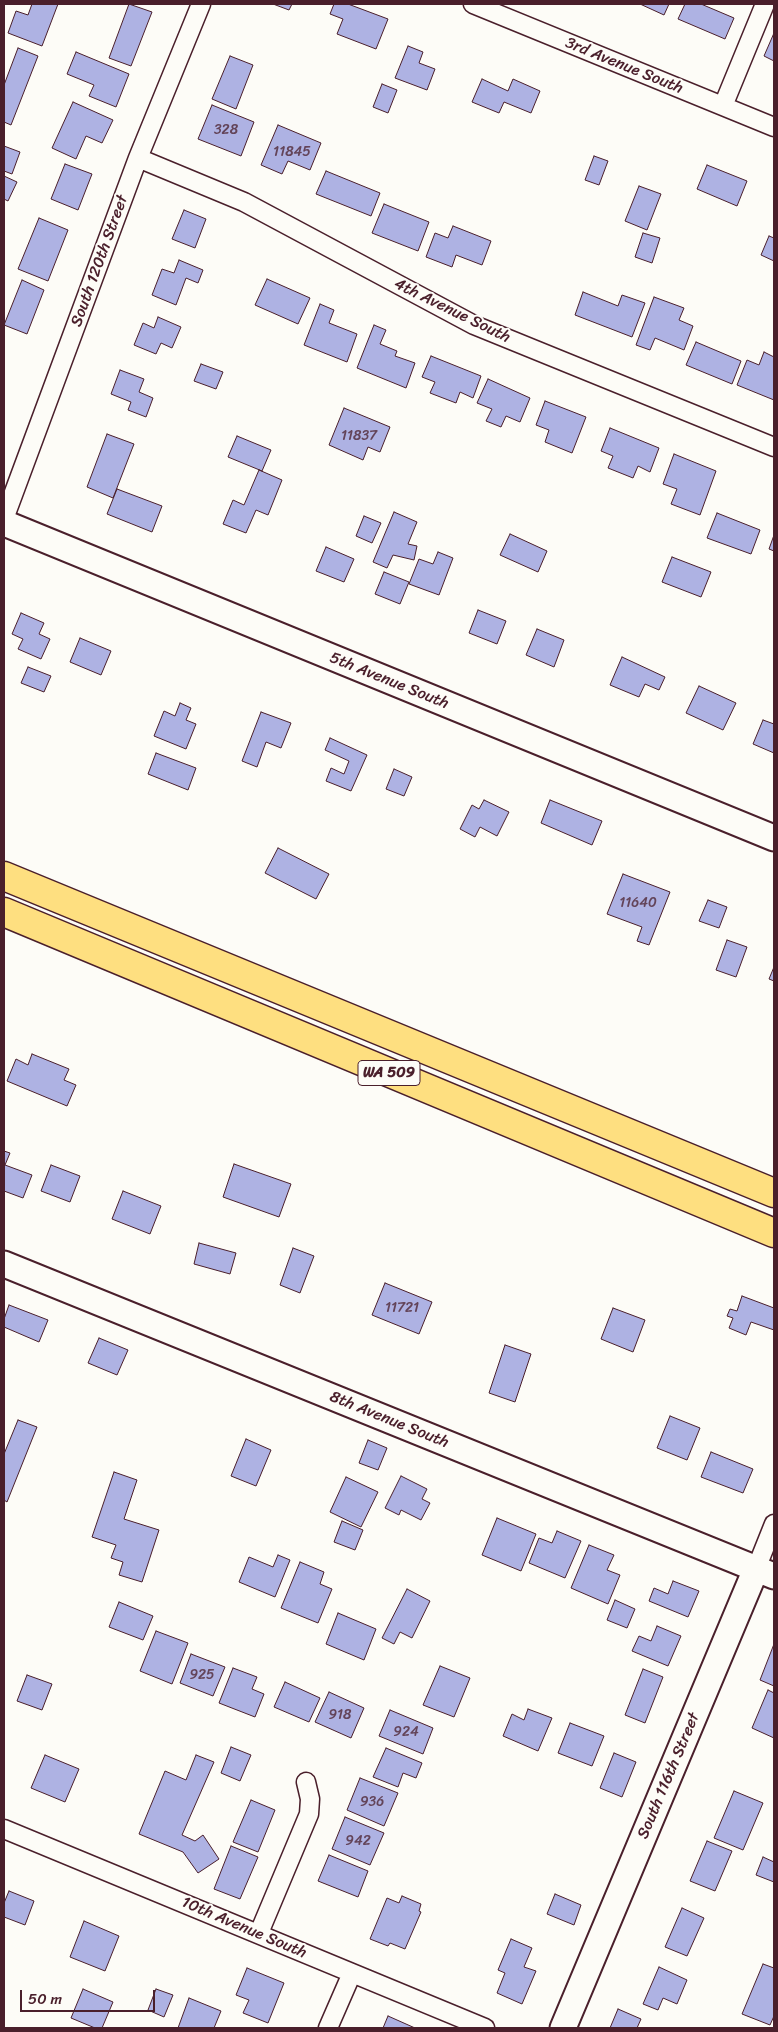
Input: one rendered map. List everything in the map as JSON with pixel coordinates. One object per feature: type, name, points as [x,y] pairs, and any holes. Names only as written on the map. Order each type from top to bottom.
[{"type":"highway","name":"WA 509","points":[[4,876],[774,1192]]},
{"type":"highway","name":"WA 509","points":[[4,912],[774,1233]]},
{"type":"street","name":"South 120th Street","points":[[4,521],[138,158],[201,4]]},
{"type":"street","name":"3rd Avenue South","points":[[473,4],[774,128]]},
{"type":"street","points":[[723,106],[765,4]]},
{"type":"street","name":"4th Avenue South","points":[[138,158],[244,202],[474,325],[774,447]]},
{"type":"street","name":"5th Avenue South","points":[[4,521],[774,838]]},
{"type":"street","name":"8th Avenue South","points":[[4,1264],[765,1572]]},
{"type":"street","name":"South 116th Street","points":[[563,2028],[765,1572],[774,1524]]},
{"type":"street","points":[[259,1933],[309,1814],[310,1799],[306,1782]]},
{"type":"street","name":"10th Avenue South","points":[[4,1829],[485,2028]]},
{"type":"street","points":[[328,2028],[352,1972]]},
{"type":"building","points":[[32,4],[58,4],[42,46],[8,33],[16,11],[28,15]]},
{"type":"building","points":[[129,4],[152,12],[131,66],[109,58]]},
{"type":"building","points":[[273,4],[292,4],[289,10]]},
{"type":"building","points":[[334,4],[348,4],[388,19],[376,49],[337,34],[343,19],[330,14]]},
{"type":"building","points":[[640,4],[669,4],[664,15]]},
{"type":"building","points":[[685,4],[701,4],[734,18],[725,39],[678,19]]},
{"type":"building","points":[[774,33],[774,61],[764,56]]},
{"type":"building","points":[[408,46],[423,52],[419,63],[435,69],[427,90],[395,78]]},
{"type":"building","points":[[18,48],[38,56],[11,125],[4,122],[4,85]]},
{"type":"building","points":[[76,52],[129,74],[116,107],[89,96],[94,85],[67,74]]},
{"type":"building","points":[[230,56],[253,65],[236,109],[212,99]]},
{"type":"building","points":[[482,79],[508,91],[513,79],[540,91],[531,113],[504,102],[499,113],[472,102]]},
{"type":"building","points":[[382,84],[397,90],[388,113],[373,107]]},
{"type":"building","points":[[73,102],[113,120],[102,143],[86,136],[76,159],[52,148]]},
{"type":"building","points":[[212,105],[254,122],[241,156],[198,139]]},
{"type":"building","points":[[278,125],[321,143],[310,170],[288,161],[282,174],[261,165]]},
{"type":"building","points":[[4,146],[20,152],[12,174],[4,171]]},
{"type":"building","points":[[594,156],[608,161],[599,185],[585,180]]},
{"type":"building","points":[[65,164],[92,174],[78,210],[51,199]]},
{"type":"building","points":[[707,165],[747,181],[737,206],[697,189]]},
{"type":"building","points":[[326,171],[380,193],[371,216],[316,194]]},
{"type":"building","points":[[4,176],[17,182],[8,201],[4,199]]},
{"type":"building","points":[[639,186],[661,194],[647,230],[625,221]]},
{"type":"building","points":[[384,204],[429,222],[418,251],[372,233]]},
{"type":"building","points":[[184,210],[206,219],[195,248],[172,239]]},
{"type":"building","points":[[39,218],[68,230],[48,281],[18,269]]},
{"type":"building","points":[[453,226],[491,241],[482,265],[456,255],[452,267],[426,257],[435,233],[448,238]]},
{"type":"building","points":[[643,233],[660,238],[652,263],[635,257]]},
{"type":"building","points":[[769,236],[774,238],[774,261],[761,255]]},
{"type":"building","points":[[179,260],[203,270],[198,283],[186,278],[176,305],[152,295],[162,269],[174,273]]},
{"type":"building","points":[[267,279],[310,298],[298,324],[255,305]]},
{"type":"building","points":[[22,280],[44,290],[27,334],[4,325]]},
{"type":"building","points":[[583,292],[618,306],[622,295],[645,303],[632,337],[575,315]]},
{"type":"building","points":[[654,297],[684,308],[679,320],[693,326],[684,350],[655,338],[650,350],[636,345]]},
{"type":"building","points":[[320,304],[334,310],[329,323],[357,334],[347,362],[304,345]]},
{"type":"building","points":[[158,317],[181,327],[172,348],[161,343],[156,354],[134,345],[143,323],[154,328]]},
{"type":"building","points":[[374,325],[386,330],[380,344],[397,351],[395,356],[415,363],[406,388],[357,368]]},
{"type":"building","points":[[696,342],[741,361],[732,384],[686,365]]},
{"type":"building","points":[[764,352],[774,357],[774,400],[737,385],[747,360],[759,365]]},
{"type":"building","points":[[431,356],[481,376],[473,398],[460,392],[456,403],[430,393],[435,382],[422,377]]},
{"type":"building","points":[[201,364],[223,372],[216,389],[194,381]]},
{"type":"building","points":[[120,370],[144,379],[139,392],[153,398],[146,417],[128,410],[131,402],[111,394]]},
{"type":"building","points":[[488,379],[530,398],[520,422],[506,416],[501,427],[486,421],[492,409],[477,403]]},
{"type":"building","points":[[545,401],[586,417],[572,453],[545,442],[549,430],[536,425]]},
{"type":"building","points":[[344,408],[390,427],[380,452],[368,447],[363,460],[329,445]]},
{"type":"building","points":[[610,428],[659,448],[650,472],[638,466],[633,478],[608,468],[613,456],[601,451]]},
{"type":"building","points":[[107,434],[134,444],[113,498],[87,487]]},
{"type":"building","points":[[237,436],[271,450],[262,471],[228,457]]},
{"type":"building","points":[[674,454],[716,471],[700,515],[671,504],[677,489],[663,484]]},
{"type":"building","points":[[259,470],[282,480],[268,515],[256,510],[246,533],[223,524],[233,500],[244,505]]},
{"type":"building","points":[[117,489],[162,506],[152,532],[107,514]]},
{"type":"building","points":[[394,512],[417,522],[408,544],[417,546],[414,560],[393,555],[387,568],[373,562]]},
{"type":"building","points":[[717,513],[760,530],[751,554],[707,538]]},
{"type":"building","points":[[364,516],[381,523],[372,543],[356,536]]},
{"type":"building","points":[[510,534],[547,551],[538,572],[500,555]]},
{"type":"building","points":[[774,535],[774,551],[769,549]]},
{"type":"building","points":[[326,547],[354,559],[344,582],[316,571]]},
{"type":"building","points":[[438,552],[453,558],[439,595],[409,584],[419,559],[433,564]]},
{"type":"building","points":[[672,557],[711,572],[701,597],[662,582]]},
{"type":"building","points":[[384,572],[409,582],[400,604],[375,594]]},
{"type":"building","points":[[478,610],[506,621],[497,644],[469,633]]},
{"type":"building","points":[[21,613],[44,623],[39,634],[50,639],[41,659],[18,649],[23,639],[12,634]]},
{"type":"building","points":[[537,629],[564,640],[554,667],[526,655]]},
{"type":"building","points":[[80,638],[111,651],[101,675],[70,662]]},
{"type":"building","points":[[622,657],[665,677],[659,690],[645,684],[639,697],[610,685]]},
{"type":"building","points":[[28,667],[51,676],[44,692],[21,683]]},
{"type":"building","points":[[699,686],[736,703],[723,730],[686,713]]},
{"type":"building","points":[[180,703],[191,708],[186,720],[196,724],[186,749],[154,736],[164,711],[175,716]]},
{"type":"building","points":[[261,712],[291,723],[281,748],[266,742],[257,767],[242,761]]},
{"type":"building","points":[[763,720],[774,724],[774,753],[753,744]]},
{"type":"building","points":[[330,738],[367,755],[351,791],[326,781],[331,768],[344,774],[349,761],[325,750]]},
{"type":"building","points":[[156,753],[196,768],[188,790],[148,774]]},
{"type":"building","points":[[394,769],[412,777],[404,796],[386,789]]},
{"type":"building","points":[[484,800],[509,812],[497,836],[480,827],[475,837],[460,829],[472,805],[479,809]]},
{"type":"building","points":[[550,800],[602,821],[592,845],[541,823]]},
{"type":"building","points":[[278,848],[329,874],[316,899],[265,873]]},
{"type":"building","points":[[623,874],[670,892],[649,945],[637,941],[642,927],[607,914]]},
{"type":"building","points":[[708,900],[727,907],[719,928],[699,921]]},
{"type":"building","points":[[727,940],[747,947],[736,977],[716,970]]},
{"type":"building","points":[[774,967],[774,981],[769,979]]},
{"type":"building","points":[[32,1054],[69,1069],[64,1080],[76,1085],[67,1106],[7,1081],[16,1059],[28,1065]]},
{"type":"building","points":[[4,1151],[10,1153],[5,1165],[32,1175],[23,1198],[4,1191]]},
{"type":"building","points":[[234,1164],[291,1184],[279,1217],[223,1197]]},
{"type":"building","points":[[51,1165],[80,1176],[70,1202],[41,1191]]},
{"type":"building","points":[[123,1191],[161,1206],[150,1234],[112,1219]]},
{"type":"building","points":[[199,1243],[236,1253],[230,1274],[194,1264]]},
{"type":"building","points":[[293,1248],[314,1256],[300,1293],[280,1285]]},
{"type":"building","points":[[385,1283],[432,1302],[419,1334],[372,1315]]},
{"type":"building","points":[[742,1296],[774,1308],[774,1330],[751,1322],[746,1335],[729,1328],[733,1318],[727,1316],[730,1309],[737,1311]]},
{"type":"building","points":[[9,1305],[48,1320],[39,1342],[4,1327],[4,1319]]},
{"type":"building","points":[[613,1308],[645,1320],[633,1352],[601,1339]]},
{"type":"building","points":[[99,1338],[128,1350],[117,1375],[88,1363]]},
{"type":"building","points":[[505,1345],[531,1354],[515,1402],[489,1393]]},
{"type":"building","points":[[670,1416],[700,1428],[687,1460],[657,1448]]},
{"type":"building","points":[[18,1420],[37,1427],[7,1502],[4,1500],[4,1454]]},
{"type":"building","points":[[246,1439],[271,1450],[256,1486],[231,1476]]},
{"type":"building","points":[[368,1440],[387,1448],[378,1470],[359,1463]]},
{"type":"building","points":[[711,1452],[753,1469],[743,1493],[701,1477]]},
{"type":"building","points":[[114,1472],[137,1480],[124,1519],[159,1530],[142,1582],[119,1575],[123,1562],[111,1558],[116,1545],[92,1537]]},
{"type":"building","points":[[401,1476],[427,1489],[422,1499],[430,1503],[421,1520],[401,1510],[399,1515],[385,1508]]},
{"type":"building","points":[[346,1477],[378,1492],[361,1527],[330,1512]]},
{"type":"building","points":[[497,1518],[536,1534],[521,1571],[482,1555]]},
{"type":"building","points":[[342,1521],[363,1530],[355,1550],[334,1542]]},
{"type":"building","points":[[557,1531],[581,1541],[565,1578],[529,1563],[539,1538],[552,1543]]},
{"type":"building","points":[[589,1545],[614,1555],[607,1570],[620,1575],[608,1604],[571,1588]]},
{"type":"building","points":[[278,1555],[290,1560],[275,1597],[239,1582],[249,1557],[273,1567]]},
{"type":"building","points":[[300,1562],[324,1572],[320,1584],[332,1589],[318,1623],[281,1608]]},
{"type":"building","points":[[673,1581],[699,1591],[688,1617],[649,1601],[654,1588],[668,1594]]},
{"type":"building","points":[[407,1589],[430,1601],[412,1638],[400,1632],[394,1644],[382,1638]]},
{"type":"building","points":[[615,1600],[635,1609],[627,1628],[607,1620]]},
{"type":"building","points":[[119,1602],[153,1616],[143,1640],[109,1627]]},
{"type":"building","points":[[338,1613],[376,1629],[364,1660],[326,1644]]},
{"type":"building","points":[[657,1626],[681,1636],[668,1666],[632,1651],[639,1636],[651,1641]]},
{"type":"building","points":[[156,1631],[188,1643],[172,1684],[140,1671]]},
{"type":"building","points":[[774,1644],[774,1686],[760,1680]]},
{"type":"building","points":[[191,1654],[225,1667],[213,1696],[180,1683]]},
{"type":"building","points":[[440,1666],[470,1678],[454,1717],[423,1705]]},
{"type":"building","points":[[233,1668],[257,1677],[252,1689],[264,1694],[255,1717],[219,1703]]},
{"type":"building","points":[[643,1669],[663,1677],[645,1723],[625,1715]]},
{"type":"building","points":[[27,1675],[52,1684],[42,1710],[17,1701]]},
{"type":"building","points":[[285,1682],[320,1698],[309,1722],[274,1707]]},
{"type":"building","points":[[768,1690],[774,1693],[774,1738],[752,1728]]},
{"type":"building","points":[[329,1692],[364,1708],[351,1738],[315,1722]]},
{"type":"building","points":[[528,1709],[552,1718],[538,1751],[503,1736],[512,1714],[524,1720]]},
{"type":"building","points":[[390,1710],[433,1728],[423,1754],[379,1736]]},
{"type":"building","points":[[570,1723],[604,1736],[592,1766],[558,1753]]},
{"type":"building","points":[[231,1747],[251,1755],[240,1781],[221,1773]]},
{"type":"building","points":[[386,1748],[422,1763],[416,1778],[403,1773],[398,1787],[373,1777]]},
{"type":"building","points":[[614,1753],[636,1762],[622,1797],[600,1788]]},
{"type":"building","points":[[45,1755],[79,1769],[65,1802],[31,1788]]},
{"type":"building","points":[[196,1755],[214,1762],[182,1835],[195,1841],[203,1835],[219,1859],[198,1873],[183,1852],[139,1834],[165,1771],[186,1780]]},
{"type":"building","points":[[360,1778],[398,1793],[384,1826],[347,1810]]},
{"type":"building","points":[[734,1791],[763,1803],[743,1850],[714,1838]]},
{"type":"building","points":[[251,1800],[275,1810],[258,1852],[233,1842]]},
{"type":"building","points":[[345,1817],[384,1833],[370,1865],[332,1849]]},
{"type":"building","points":[[707,1841],[732,1851],[715,1891],[690,1881]]},
{"type":"building","points":[[231,1846],[258,1857],[240,1899],[214,1889]]},
{"type":"building","points":[[329,1855],[368,1871],[358,1897],[318,1881]]},
{"type":"building","points":[[763,1857],[774,1862],[774,1882],[756,1875]]},
{"type":"building","points":[[9,1891],[34,1901],[25,1925],[4,1917],[4,1903]]},
{"type":"building","points":[[555,1894],[581,1905],[574,1925],[547,1914]]},
{"type":"building","points":[[402,1896],[421,1904],[419,1911],[421,1912],[405,1949],[390,1943],[388,1946],[370,1939],[387,1898],[399,1903]]},
{"type":"building","points":[[682,1908],[704,1918],[687,1956],[665,1947]]},
{"type":"building","points":[[84,1921],[119,1936],[105,1971],[70,1957]]},
{"type":"building","points":[[511,1939],[532,1948],[524,1967],[536,1971],[522,2004],[497,1993],[505,1973],[498,1970]]},
{"type":"building","points":[[763,1964],[774,1968],[774,2016],[770,2025],[742,2014]]},
{"type":"building","points":[[659,1967],[687,1980],[677,2004],[663,1998],[658,2010],[643,2004]]},
{"type":"building","points":[[247,1968],[284,1983],[268,2023],[243,2013],[249,2000],[236,1995]]},
{"type":"building","points":[[83,1989],[113,2002],[102,2028],[95,2028],[71,2018]]},
{"type":"building","points":[[156,1989],[173,1995],[164,2017],[148,2010]]},
{"type":"building","points":[[189,1998],[221,2011],[214,2028],[178,2028]]},
{"type":"building","points":[[618,2009],[641,2019],[637,2028],[610,2028]]},
{"type":"building","points":[[388,2016],[415,2028],[383,2028]]}]
